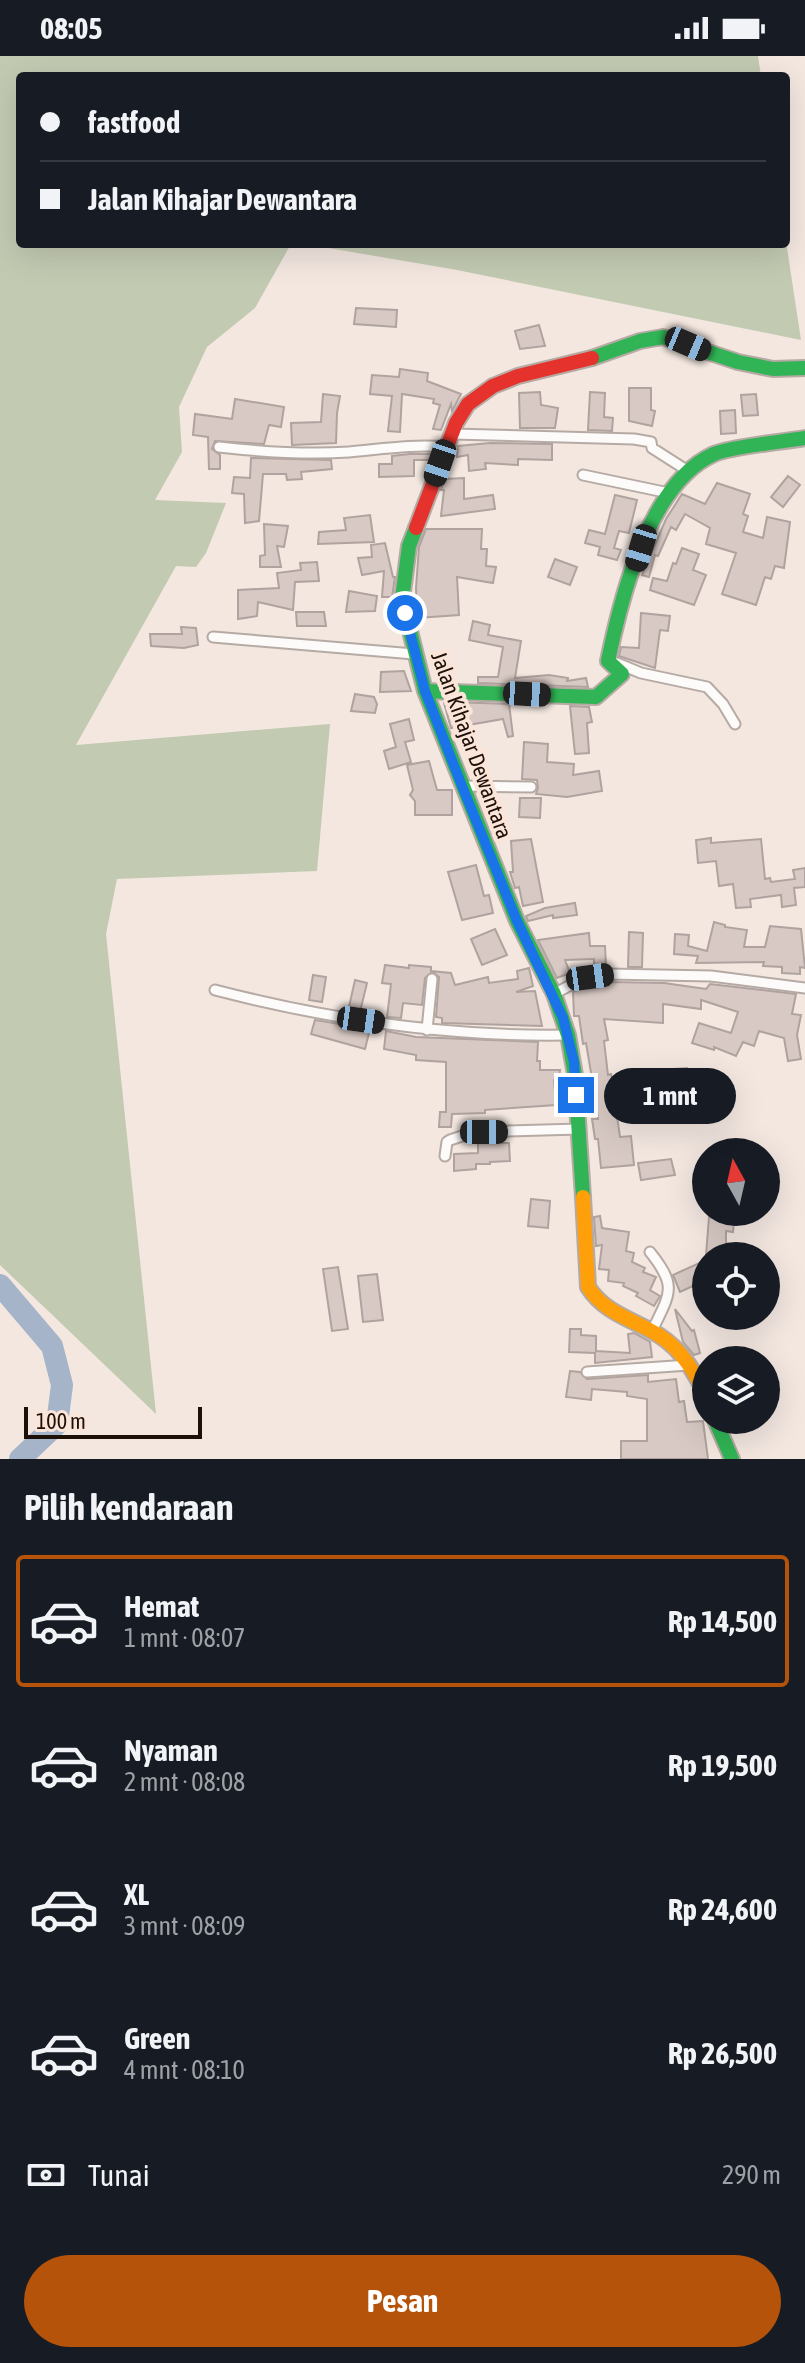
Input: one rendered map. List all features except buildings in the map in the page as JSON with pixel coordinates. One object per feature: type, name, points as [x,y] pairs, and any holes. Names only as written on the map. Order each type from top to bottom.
[{"type":"main road","name":"Jalan Kihajar Dewantara","points":[[692,1370],[669,1342],[598,1301],[588,1287],[574,1062],[568,1035],[554,994],[517,921],[425,691],[402,599],[409,546],[450,440],[468,404],[478,394],[493,386],[650,338],[674,339],[711,354],[758,367],[805,368]]},
{"type":"main road","points":[[425,691],[599,697],[622,674],[621,670],[610,664],[610,654],[645,538],[669,493],[688,471],[716,453],[805,438]]},
{"type":"main road","points":[[721,1434],[732,1459]]},
{"type":"street","points":[[219,447],[290,454],[350,452],[450,440],[634,439],[650,442],[652,449],[688,471]]},
{"type":"street","points":[[583,475],[669,493]]},
{"type":"street","points":[[213,637],[414,654]]},
{"type":"street","points":[[610,654],[615,662],[627,668],[707,687],[723,704],[735,724]]},
{"type":"street","points":[[462,786],[531,787]]},
{"type":"street","points":[[554,994],[576,982],[609,974],[711,976],[805,988]]},
{"type":"street","points":[[427,1030],[432,979]]},
{"type":"street","points":[[215,990],[283,1007],[427,1030],[568,1035]]},
{"type":"street","points":[[445,1156],[447,1142],[474,1132],[579,1129]]},
{"type":"street","points":[[650,1252],[666,1272],[669,1284],[664,1306],[652,1331]]},
{"type":"street","points":[[587,1372],[689,1365]]},
{"type":"green space","points":[[0,56],[758,56],[760,72],[16,72],[16,248],[289,248],[255,308],[207,347],[179,407],[182,452],[155,500],[226,503],[206,553],[196,567],[176,566],[76,745],[330,724],[317,871],[117,879],[106,934],[156,1414],[0,1265]]},
{"type":"green space","points":[[328,248],[787,248],[801,340],[457,270]]},
{"type":"waterway","points":[[0,1285],[52,1346],[62,1385],[57,1424],[20,1459]]},
{"type":"traffic: fast","points":[[592,358],[640,341],[663,337],[738,362],[773,369],[805,368]]},
{"type":"traffic: fast","points":[[425,691],[596,697],[622,674],[608,661],[621,606],[642,544],[655,515],[672,490],[691,469],[714,454],[745,446],[805,438]]},
{"type":"traffic: fast","points":[[416,528],[409,546],[402,599],[425,691],[517,921],[554,994],[568,1035],[575,1075],[583,1197]]},
{"type":"traffic: fast","points":[[721,1434],[732,1459]]},
{"type":"traffic: slow","points":[[583,1197],[588,1287],[603,1304],[660,1336],[675,1348],[692,1370]]},
{"type":"traffic: jam","points":[[416,528],[456,423],[468,404],[493,386],[518,376],[592,358]]},
{"type":"route","points":[[405,613],[425,691],[462,786],[517,921],[563,1018],[574,1062],[576,1095]]}]
